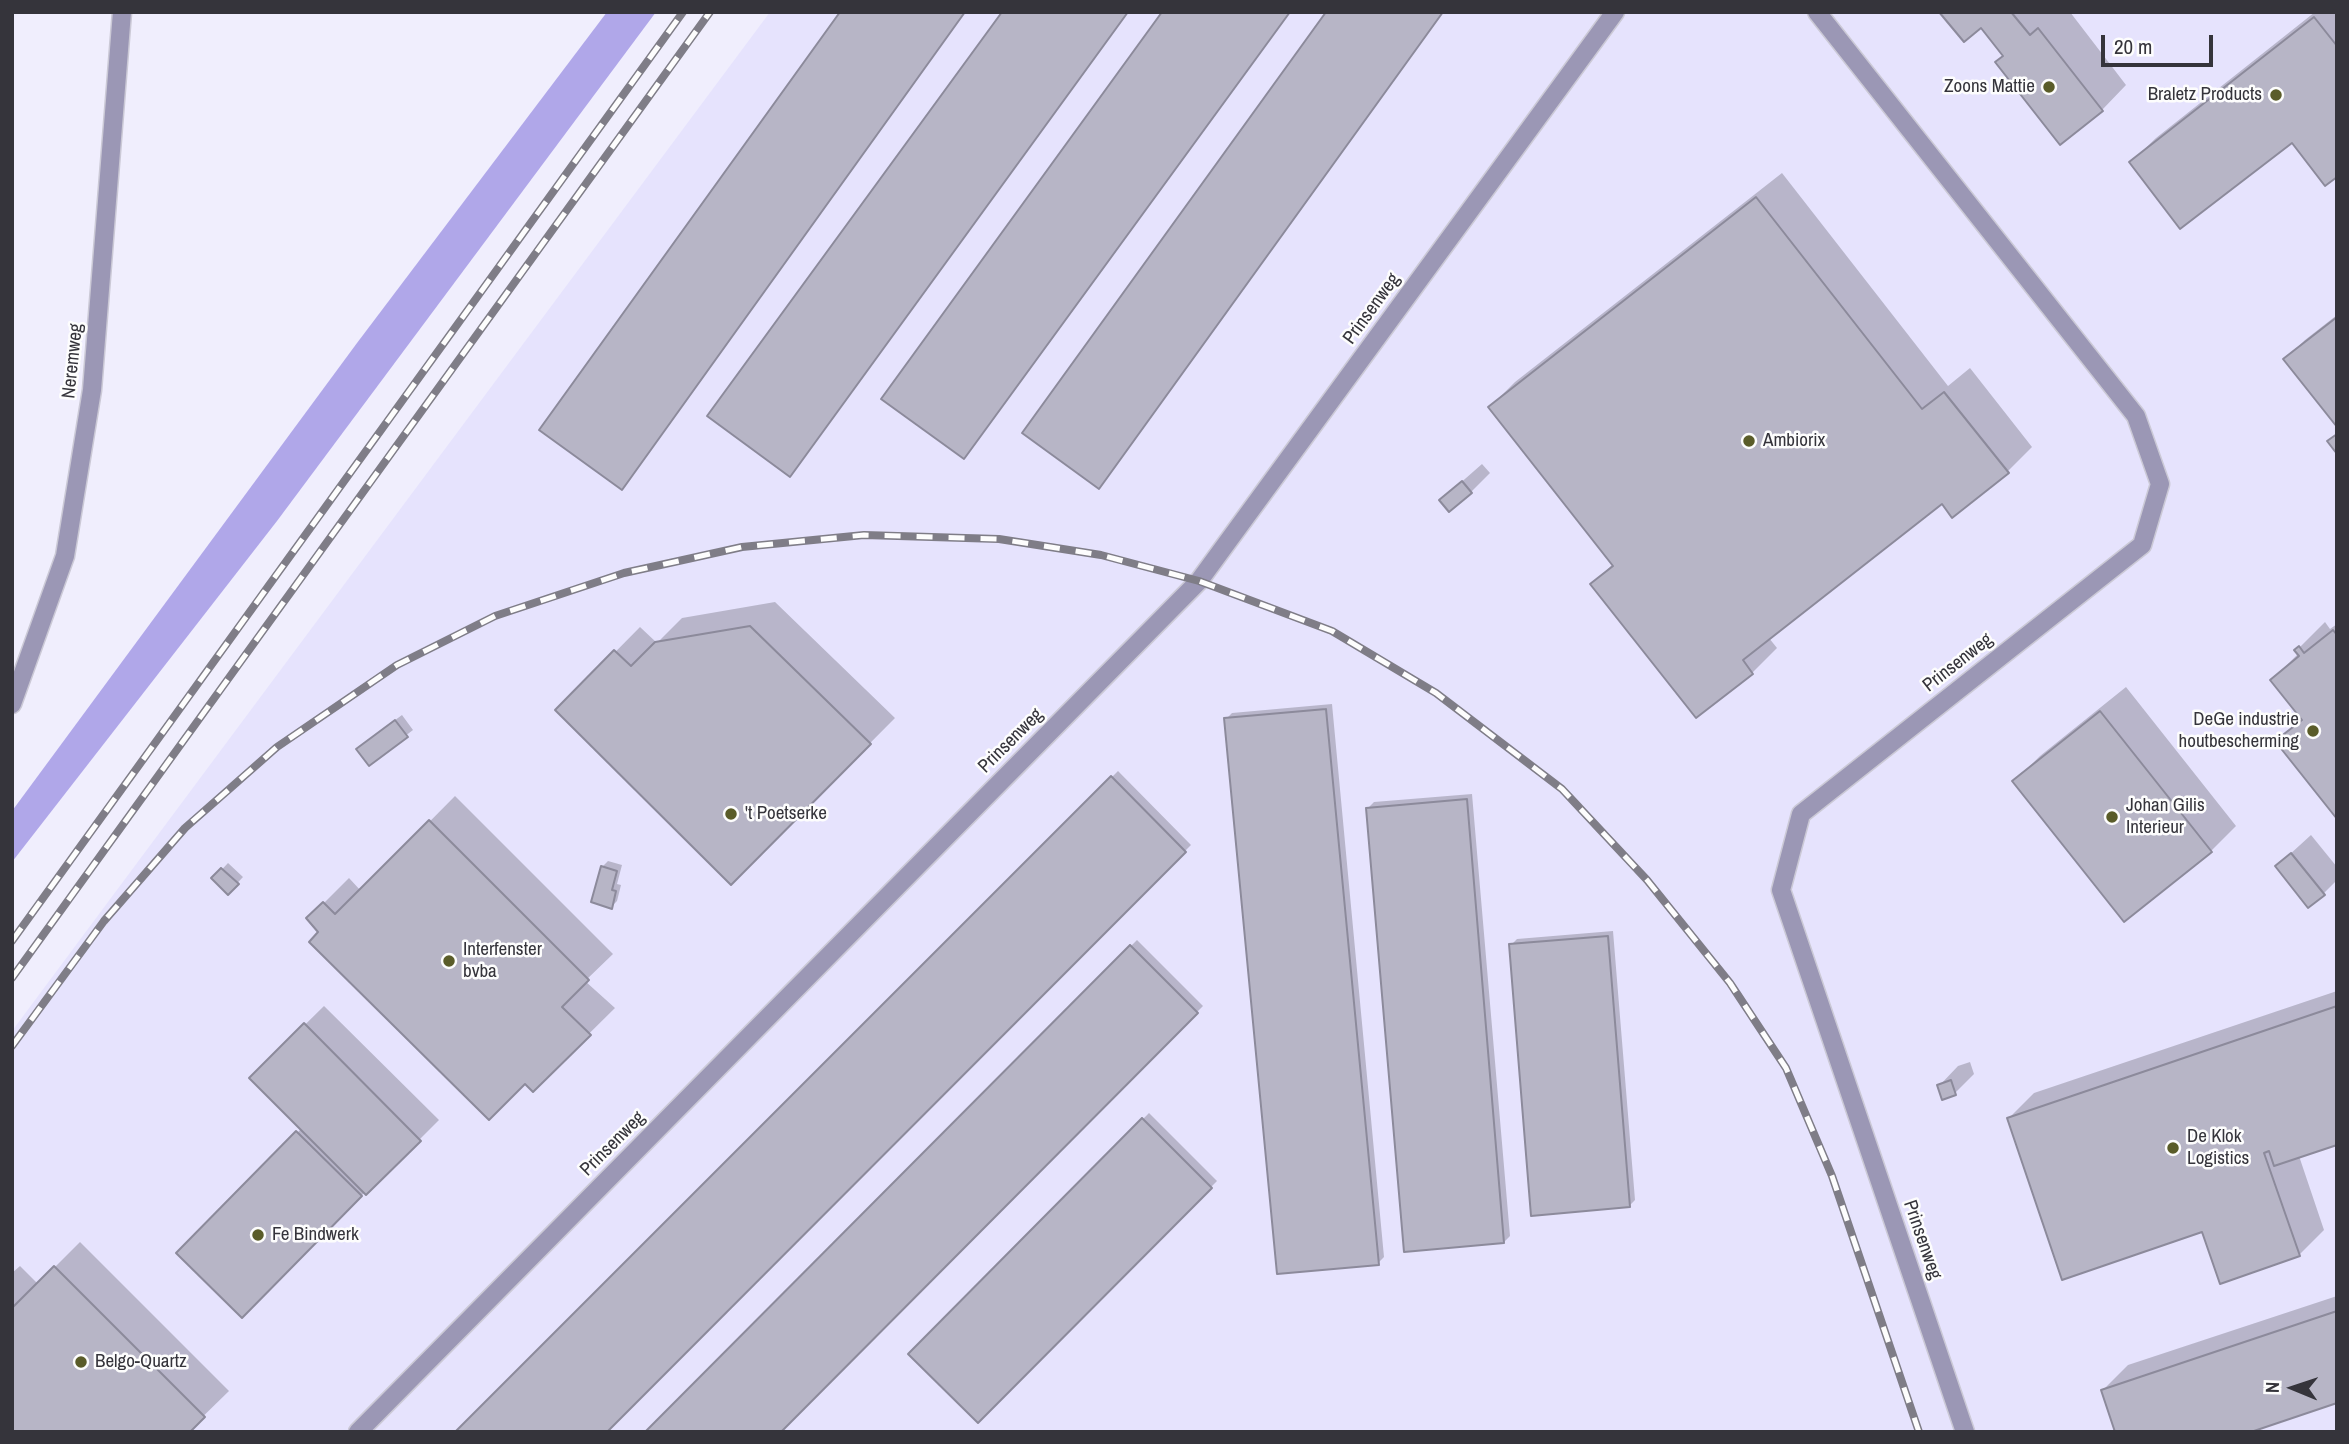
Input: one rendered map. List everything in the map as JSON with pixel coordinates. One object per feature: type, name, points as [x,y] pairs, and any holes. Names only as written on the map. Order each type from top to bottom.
[{"type":"street","name":"Neremweg","points":[[12,704],[65,556],[92,390],[122,12]]},
{"type":"street","name":"Prinsenweg","points":[[359,1432],[1199,581],[1615,12]]},
{"type":"street","name":"Prinsenweg","points":[[1817,12],[2136,416],[2160,484],[2142,544],[1801,814],[1780,890],[1965,1432]]},
{"type":"shaded area","points":[[607,12],[656,12],[277,521],[12,862],[12,811],[357,343]]},
{"type":"shaded area","points":[[770,12],[2337,12],[2337,1432],[12,1432],[12,1031]]},
{"type":"building","points":[[840,12],[965,12],[622,490],[539,430]]},
{"type":"building","points":[[1002,12],[1128,12],[790,477],[707,416]]},
{"type":"building","points":[[1162,12],[1290,12],[964,459],[881,399]]},
{"type":"building","points":[[1326,12],[1443,12],[1099,489],[1022,433]]},
{"type":"building","name":"Zoons Mattie","points":[[1939,12],[2011,12],[2030,35],[2038,28],[2103,111],[2060,145],[1995,62],[2003,56],[1981,28],[1964,42]]},
{"type":"building","name":"Braletz Products","points":[[2314,17],[2337,46],[2337,177],[2325,186],[2292,143],[2180,229],[2129,162]]},
{"type":"building","name":"Ambiorix","points":[[1756,197],[1922,409],[1944,392],[2009,473],[1952,518],[1942,504],[1743,660],[1753,674],[1696,718],[1590,584],[1613,566],[1488,407]]},
{"type":"building","points":[[2337,317],[2337,427],[2283,359]]},
{"type":"building","points":[[2337,434],[2337,454],[2327,441]]},
{"type":"building","points":[[1462,481],[1472,493],[1449,512],[1439,500]]},
{"type":"building","name":"'t Poetserke","points":[[750,626],[871,744],[731,885],[555,710],[614,650],[631,666],[655,642]]},
{"type":"building","name":"DeGe industrie houtbescherming","points":[[2333,630],[2337,635],[2337,819],[2275,741],[2302,720],[2270,680],[2299,656],[2294,650],[2299,646],[2304,653]]},
{"type":"building","points":[[1326,709],[1379,1265],[1277,1274],[1224,718]]},
{"type":"building","name":"Johan Gilis Interieur","points":[[2100,711],[2212,852],[2124,922],[2012,781]]},
{"type":"building","points":[[395,720],[408,737],[369,766],[356,749]]},
{"type":"building","points":[[1111,776],[1186,852],[607,1432],[455,1432]]},
{"type":"building","points":[[1467,799],[1504,1243],[1404,1252],[1366,808]]},
{"type":"building","name":"Interfenster bvba","points":[[429,820],[589,980],[562,1007],[591,1035],[533,1092],[525,1084],[489,1120],[309,942],[318,932],[306,918],[323,902],[335,914]]},
{"type":"building","points":[[2291,853],[2325,895],[2308,908],[2275,866]]},
{"type":"building","points":[[601,866],[617,871],[612,890],[616,891],[612,909],[591,902]]},
{"type":"building","points":[[221,868],[239,884],[228,895],[211,878]]},
{"type":"building","points":[[1608,936],[1630,1207],[1531,1216],[1509,944]]},
{"type":"building","points":[[1130,945],[1198,1013],[781,1432],[645,1432]]},
{"type":"building","name":"De Klok Logistics","points":[[2337,1006],[2337,1145],[2274,1166],[2269,1151],[2264,1153],[2300,1256],[2220,1284],[2202,1232],[2062,1280],[2007,1118]]},
{"type":"building","points":[[304,1023],[421,1141],[366,1195],[249,1078]]},
{"type":"building","points":[[1951,1080],[1956,1095],[1942,1100],[1937,1085]]},
{"type":"building","points":[[1142,1118],[1212,1188],[978,1423],[908,1354]]},
{"type":"building","name":"Fe Bindwerk","points":[[296,1131],[362,1196],[242,1318],[176,1253]]},
{"type":"building","name":"Belgo-Quartz","points":[[54,1266],[205,1417],[190,1432],[12,1432],[12,1308]]},
{"type":"building","points":[[2337,1311],[2337,1403],[2251,1432],[2115,1432],[2101,1390]]},
{"type":"railway","points":[[12,941],[683,12]]},
{"type":"railway","points":[[12,978],[710,12]]},
{"type":"railway","points":[[12,1046],[104,921],[185,828],[277,747],[397,665],[495,616],[624,573],[742,547],[864,535],[999,539],[1101,555],[1199,581],[1332,631],[1436,693],[1562,789],[1647,880],[1730,983],[1786,1068],[1832,1176],[1919,1432]]},
{"type":"place","name":"Zoons Mattie","points":[[2049,87]]},
{"type":"place","name":"Braletz Products","points":[[2276,95]]},
{"type":"place","name":"Ambiorix","points":[[1749,441]]},
{"type":"place","name":"DeGe industrie houtbescherming","points":[[2313,731]]},
{"type":"place","name":"'t Poetserke","points":[[731,814]]},
{"type":"place","name":"Johan Gilis Interieur","points":[[2112,817]]},
{"type":"place","name":"Interfenster bvba","points":[[449,961]]},
{"type":"place","name":"De Klok Logistics","points":[[2173,1148]]},
{"type":"place","name":"Fe Bindwerk","points":[[258,1235]]},
{"type":"place","name":"Belgo-Quartz","points":[[81,1362]]}]
